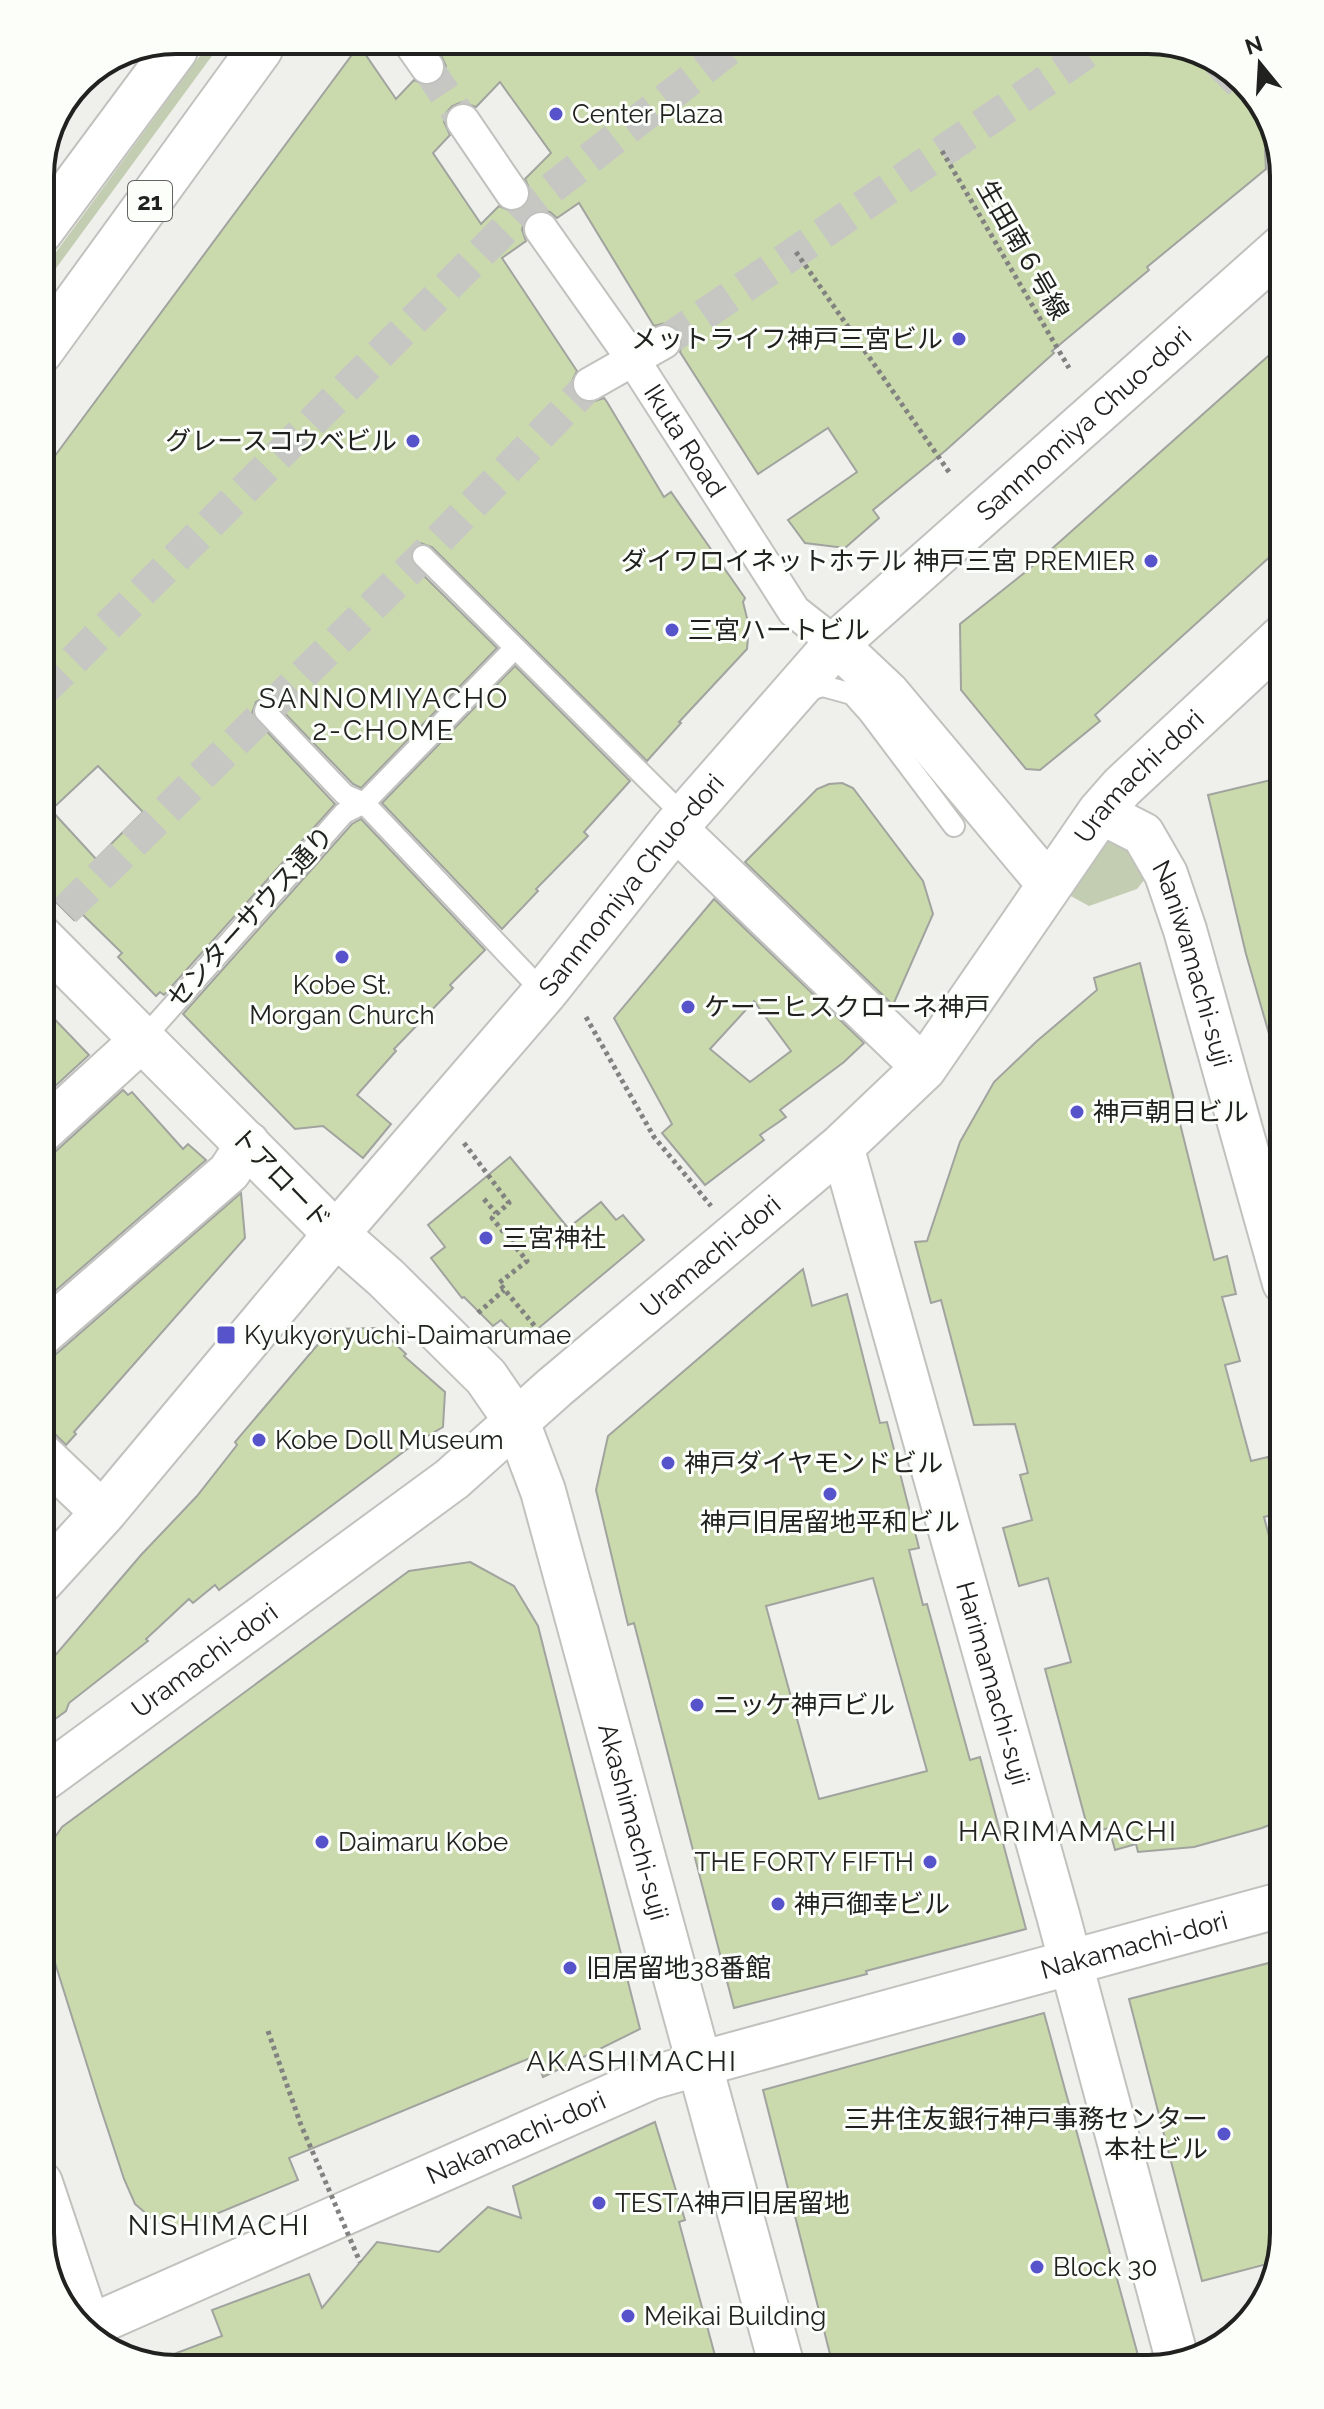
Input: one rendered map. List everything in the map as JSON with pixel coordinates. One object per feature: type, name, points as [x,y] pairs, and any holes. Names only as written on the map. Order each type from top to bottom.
[{"type":"street","points":[[54,213],[172,54]]},
{"type":"street","name":"21","points":[[54,333],[256,54]]},
{"type":"street","points":[[463,121],[512,193]]},
{"type":"street","name":"Ikuta Road","points":[[541,229],[632,358],[794,611],[836,644]]},
{"type":"street","name":"Sannnomiya Chuo-dori","points":[[54,1567],[103,1513],[336,1234],[544,993],[680,823],[836,644],[1270,258]]},
{"type":"street","points":[[590,384],[664,342]]},
{"type":"street","points":[[836,644],[888,693],[1049,885]]},
{"type":"street","name":"Uramachi-dori","points":[[54,1771],[452,1479],[555,1387],[842,1146],[924,1068],[1100,812],[1122,787],[1270,649]]},
{"type":"street","name":"Naniwamachi-suji","points":[[1100,812],[1143,834],[1166,874],[1185,930],[1270,1230]]},
{"type":"street","points":[[680,823],[924,1068]]},
{"type":"street","name":"トアロード","points":[[54,951],[336,1234],[386,1278],[486,1377],[517,1422]]},
{"type":"street","points":[[54,1120],[143,1039]]},
{"type":"street","points":[[54,1324],[229,1172],[248,1143]]},
{"type":"street","name":"Harimamachi-suji","points":[[842,1146],[1071,1963],[1175,2352]]},
{"type":"street","name":"Akashimachi-suji","points":[[517,1422],[543,1491],[779,2355]]},
{"type":"street","points":[[54,1466],[103,1513]]},
{"type":"street","name":"Nakamachi-dori","points":[[99,2327],[651,2078],[1270,1908]]},
{"type":"street","points":[[54,2224],[84,2312]]},
{"type":"lane","points":[[423,556],[680,823]]},
{"type":"lane","name":"センターサウス通り","points":[[143,1039],[344,813],[364,803],[514,649]]},
{"type":"lane","points":[[788,697],[823,686],[852,694],[954,826]]},
{"type":"lane","name":"センターサウス通り","points":[[265,711],[345,795],[364,803],[544,993]]},
{"type":"path","name":"生田南６号線","points":[[942,151],[1069,368]]},
{"type":"path","points":[[796,252],[949,472]]},
{"type":"path","points":[[586,1017],[654,1137],[715,1212]]},
{"type":"path","points":[[463,1143],[509,1203],[492,1218],[527,1261],[499,1283],[554,1349]]},
{"type":"path","points":[[484,1199],[496,1213]]},
{"type":"path","points":[[471,1320],[504,1290]]},
{"type":"path","points":[[268,2031],[301,2125],[360,2262]]},
{"type":"green space","points":[[201,54],[213,54],[54,271],[54,255]]},
{"type":"green space","points":[[1118,835],[1152,870],[1137,889],[1089,906],[1069,895],[1109,836]]},
{"type":"building","points":[[353,54],[365,54],[396,99],[414,80],[428,86],[444,76],[446,66],[440,54],[1156,54],[1187,60],[1220,77],[1220,104],[1246,104],[1261,129],[1267,148],[1266,169],[1147,267],[1149,270],[1052,351],[1054,353],[945,451],[873,510],[879,518],[845,548],[805,543],[788,520],[857,472],[828,428],[758,474],[680,352],[683,341],[680,332],[665,323],[654,326],[579,203],[557,218],[550,212],[540,210],[531,213],[524,220],[522,230],[526,241],[502,258],[577,371],[571,383],[574,394],[589,403],[604,398],[664,497],[671,492],[745,598],[743,602],[749,626],[747,649],[647,761],[432,547],[420,543],[411,552],[413,565],[497,648],[361,788],[353,784],[274,702],[263,698],[256,702],[252,713],[256,720],[335,804],[164,995],[160,992],[156,996],[118,957],[122,953],[81,913],[74,920],[54,900],[54,813],[96,859],[143,812],[98,766],[54,807],[54,457]],"holes":[[[500,82],[551,153],[525,179],[531,192],[523,208],[513,212],[499,206],[481,224],[433,153],[450,135],[444,122],[452,106],[462,102],[476,107]]]},
{"type":"building","points":[[1270,354],[1270,557],[1095,715],[1100,721],[1040,770],[1026,769],[961,690],[960,624],[1028,570]]},
{"type":"building","points":[[515,666],[630,781],[584,832],[588,836],[502,929],[382,803]]},
{"type":"building","points":[[1270,780],[1270,1037],[1246,954],[1208,795]]},
{"type":"building","points":[[842,783],[853,788],[923,881],[933,914],[893,1005],[745,862],[817,789]]},
{"type":"building","points":[[361,819],[485,950],[450,985],[453,988],[394,1049],[396,1051],[357,1095],[391,1124],[363,1158],[323,1126],[295,1129],[183,1014],[352,824]]},
{"type":"building","points":[[714,899],[864,1043],[780,1110],[786,1117],[760,1135],[764,1140],[705,1185],[662,1133],[672,1124],[614,1018]],"holes":[[[754,1001],[791,1051],[750,1082],[710,1049]]]},
{"type":"building","points":[[1140,963],[1214,1260],[1227,1256],[1236,1294],[1222,1297],[1240,1361],[1225,1365],[1251,1461],[1268,1457],[1270,1464],[1270,1515],[1264,1517],[1270,1540],[1270,1825],[1194,1847],[1138,1852],[1136,1844],[1115,1850],[1109,1828],[1089,1833],[1045,1669],[1071,1662],[1048,1578],[1019,1586],[1003,1528],[1032,1520],[1020,1475],[1028,1473],[1015,1424],[974,1425],[941,1300],[931,1303],[915,1242],[927,1241],[960,1142],[994,1082],[1097,990],[1094,978]]},
{"type":"building","points":[[54,1019],[89,1055],[54,1087]]},
{"type":"building","points":[[123,1090],[128,1095],[132,1092],[183,1149],[188,1144],[206,1160],[54,1292],[56,1151]]},
{"type":"building","name":"三宮神社","points":[[510,1157],[568,1228],[601,1202],[616,1220],[623,1215],[644,1240],[522,1342],[501,1320],[493,1326],[462,1298],[431,1258],[445,1247],[428,1225]]},
{"type":"building","points":[[241,1193],[245,1238],[74,1432],[76,1434],[66,1445],[54,1434],[56,1354]]},
{"type":"building","points":[[803,1269],[812,1306],[847,1294],[880,1423],[887,1422],[919,1548],[909,1550],[923,1605],[927,1604],[970,1760],[980,1757],[1026,1929],[734,2008],[634,1623],[628,1625],[596,1490],[608,1436]],"holes":[[[873,1578],[927,1771],[819,1799],[766,1606]]]},
{"type":"building","points":[[379,1328],[406,1354],[404,1356],[445,1392],[443,1427],[414,1444],[219,1590],[215,1585],[193,1603],[189,1599],[146,1639],[148,1641],[69,1703],[66,1711],[54,1720],[54,1657],[141,1555],[197,1496],[237,1445],[235,1442],[331,1329]]},
{"type":"building","name":"Daimaru Kobe","points":[[470,1562],[514,1586],[538,1626],[640,2029],[543,2077],[535,2056],[289,2158],[298,2180],[180,2229],[156,2222],[135,2204],[124,2179],[54,1960],[54,1839],[62,1827],[409,1571]]},
{"type":"building","name":"三井住友銀行神戸事務センター 本社ビル","points":[[1270,1963],[1270,2233],[1266,2264],[1202,2281],[1129,1999]]},
{"type":"building","name":"Block 30","points":[[1044,2013],[1138,2355],[830,2355],[763,2090]]},
{"type":"building","points":[[655,2122],[685,2220],[679,2222],[715,2355],[171,2355],[222,2336],[212,2310],[309,2274],[322,2308],[377,2242],[439,2252],[488,2207],[521,2218],[513,2186]]},
{"type":"tunnel","points":[[54,680],[525,209],[723,54]]},
{"type":"tunnel","points":[[664,342],[1085,54]]},
{"type":"tunnel","points":[[427,67],[463,121]]},
{"type":"tunnel","points":[[65,911],[423,556],[590,384]]},
{"type":"place","name":"Center Plaza","points":[[556,114]]},
{"type":"place","name":"メットライフ神戸三宮ビル","points":[[959,339]]},
{"type":"place","name":"グレースコウベビル","points":[[413,441]]},
{"type":"place","name":"ダイワロイネットホテル 神戸三宮 PREMIER","points":[[1151,561]]},
{"type":"place","name":"三宮ハートビル","points":[[672,630]]},
{"type":"place","name":"Kobe St. Morgan Church","points":[[342,957]]},
{"type":"place","name":"ケーニヒスクローネ神戸","points":[[688,1007]]},
{"type":"place","name":"神戸朝日ビル","points":[[1077,1112]]},
{"type":"place","name":"三宮神社","points":[[486,1238]]},
{"type":"place","name":"Kyukyoryuchi-Daimarumae","points":[[226,1335]]},
{"type":"place","name":"Kobe Doll Museum","points":[[259,1440]]},
{"type":"place","name":"神戸ダイヤモンドビル","points":[[668,1463]]},
{"type":"place","name":"神戸旧居留地平和ビル","points":[[830,1494]]},
{"type":"place","name":"ニッケ神戸ビル","points":[[697,1705]]},
{"type":"place","name":"Daimaru Kobe","points":[[322,1842]]},
{"type":"place","name":"THE FORTY FIFTH","points":[[930,1862]]},
{"type":"place","name":"神戸御幸ビル","points":[[778,1904]]},
{"type":"place","name":"旧居留地38番館","points":[[570,1968]]},
{"type":"place","name":"三井住友銀行神戸事務センター 本社ビル","points":[[1224,2134]]},
{"type":"place","name":"TESTA神戸旧居留地","points":[[599,2203]]},
{"type":"place","name":"Block 30","points":[[1037,2267]]},
{"type":"place","name":"Meikai Building","points":[[628,2316]]},
{"type":"district","name":"SANNOMIYACHO 2-CHOME","points":[[384,714]]},
{"type":"district","name":"HARIMAMACHI","points":[[1068,1831]]},
{"type":"district","name":"AKASHIMACHI","points":[[632,2061]]},
{"type":"district","name":"NISHIMACHI","points":[[219,2225]]}]
